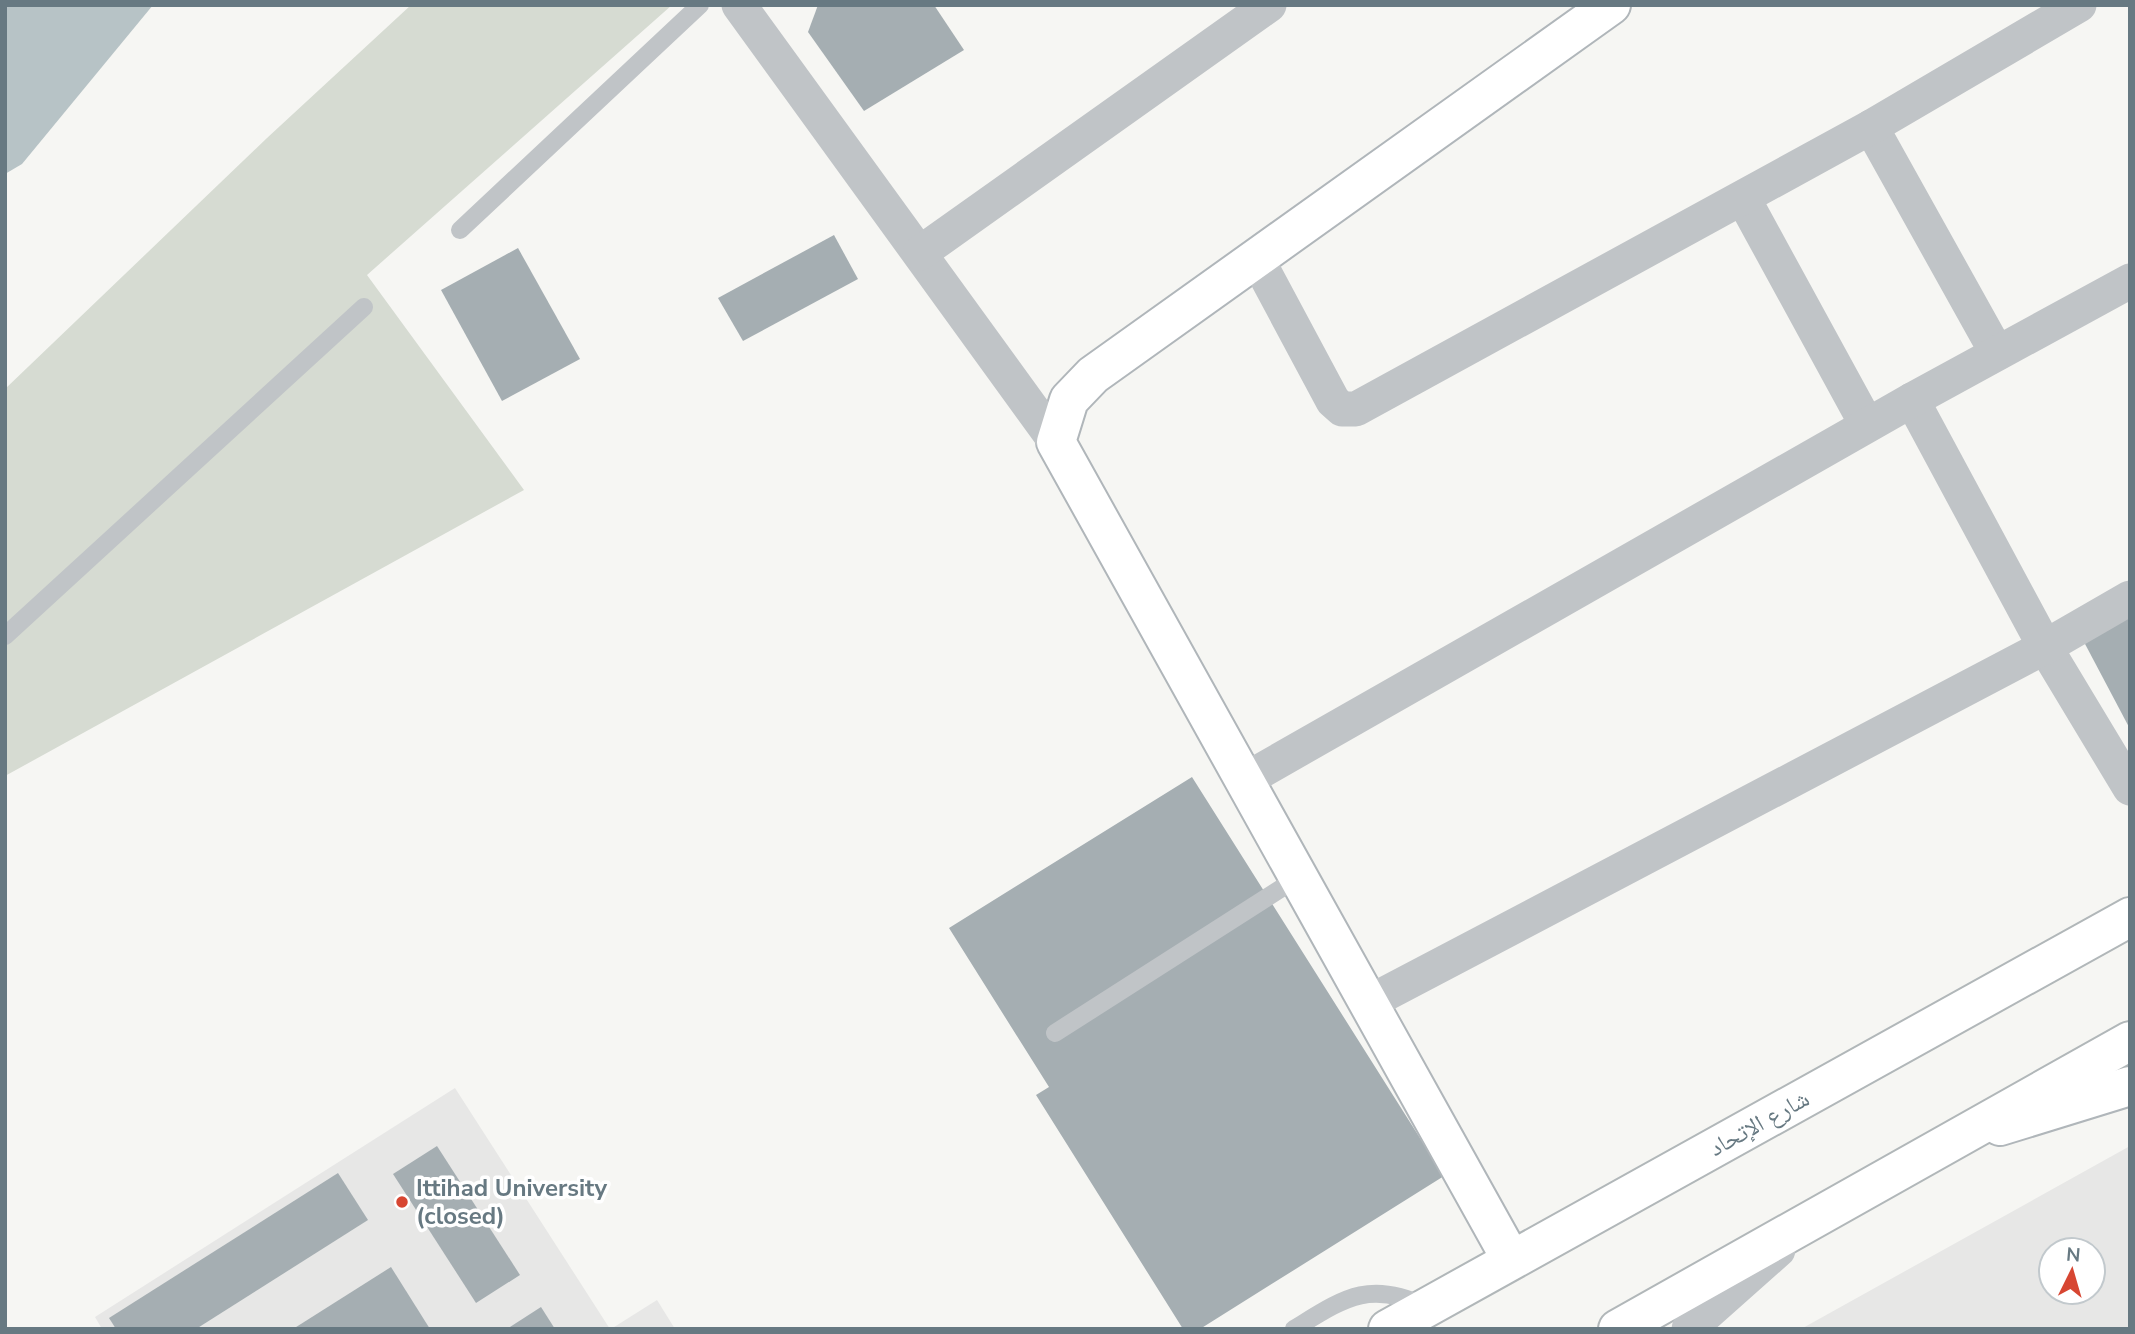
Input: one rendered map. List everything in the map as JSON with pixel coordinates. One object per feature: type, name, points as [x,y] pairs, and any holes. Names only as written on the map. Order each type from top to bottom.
[{"type":"street","points":[[739,5],[1056,442],[1511,1259]]},
{"type":"street","points":[[920,253],[1269,5]]},
{"type":"street","points":[[1056,442],[1069,400],[1093,375],[1611,5]]},
{"type":"street","points":[[1256,259],[1333,401],[1342,409],[1356,409],[1871,127],[2079,5]]},
{"type":"street","points":[[1871,127],[1997,353]]},
{"type":"street","points":[[1743,198],[1867,425]]},
{"type":"street","points":[[1245,780],[1867,425],[2130,281]]},
{"type":"street","points":[[1912,400],[2045,648],[2130,788]]},
{"type":"street","points":[[1368,1003],[2045,648],[2130,598]]},
{"type":"street","name":"شارع الإتحاد","points":[[1388,1329],[2130,917]]},
{"type":"street","points":[[1618,1329],[2130,1041]]},
{"type":"street","points":[[1958,1138],[2130,1086]]},
{"type":"street","points":[[1689,1329],[1813,1218]]},
{"type":"lane","points":[[460,230],[700,5]]},
{"type":"lane","points":[[5,636],[364,307]]},
{"type":"lane","points":[[1055,1033],[1299,877]]},
{"type":"lane","points":[[1294,1329],[1356,1294],[1381,1292],[1404,1296],[1426,1307]]},
{"type":"shaded area","points":[[5,5],[153,5],[22,164],[5,174]]},
{"type":"shaded area","points":[[411,5],[672,5],[367,275],[524,490],[5,776],[5,389],[267,138]]},
{"type":"shaded area","name":"Ittihad University (closed)","points":[[455,1088],[610,1329],[102,1329],[95,1317]]},
{"type":"shaded area","points":[[2130,1146],[2130,1329],[1801,1329]]},
{"type":"shaded area","points":[[657,1300],[675,1329],[611,1329]]},
{"type":"building","points":[[818,5],[934,5],[964,50],[864,111],[808,32]]},
{"type":"building","points":[[834,235],[858,279],[743,341],[718,298]]},
{"type":"building","points":[[518,248],[580,359],[502,401],[441,290]]},
{"type":"building","points":[[2130,616],[2130,729],[2084,642]]},
{"type":"building","points":[[1192,777],[1444,1176],[1200,1329],[1183,1329],[1036,1095],[1049,1087],[949,928]]},
{"type":"building","points":[[437,1146],[520,1275],[476,1303],[393,1174]]},
{"type":"building","points":[[338,1173],[368,1220],[196,1329],[116,1329],[109,1318]]},
{"type":"building","points":[[391,1267],[430,1329],[293,1329]]},
{"type":"building","points":[[541,1307],[555,1329],[507,1329]]},
{"type":"place","name":"Ittihad University (closed)","points":[[402,1202]]}]
